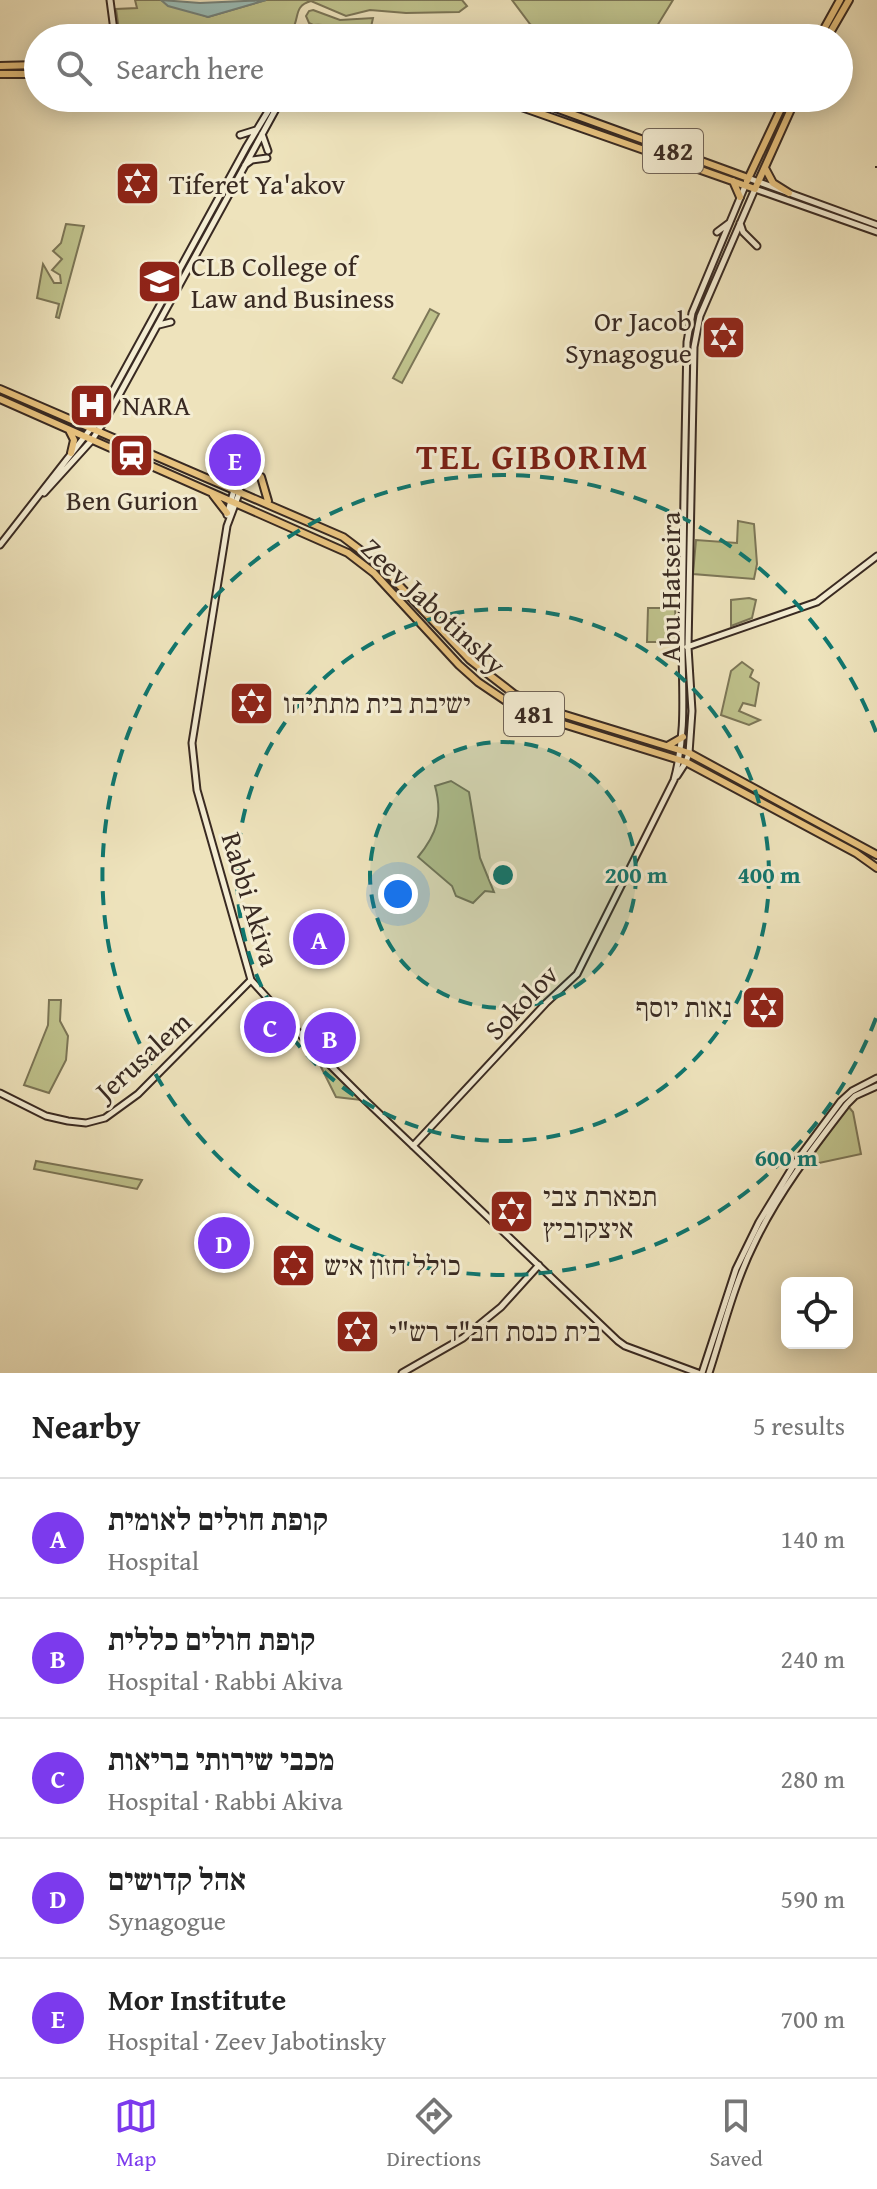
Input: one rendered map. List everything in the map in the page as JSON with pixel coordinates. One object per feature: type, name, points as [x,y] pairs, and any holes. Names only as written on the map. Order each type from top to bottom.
[{"type":"main road","points":[[830,24],[840,0]]},
{"type":"main road","points":[[832,24],[849,0]]},
{"type":"main road","points":[[0,66],[24,65]]},
{"type":"main road","points":[[0,74],[24,74]]},
{"type":"main road","name":"482","points":[[536,112],[745,186],[756,185]]},
{"type":"main road","name":"482","points":[[566,112],[748,178]]},
{"type":"main road","points":[[745,186],[779,112]]},
{"type":"main road","points":[[756,185],[790,112]]},
{"type":"main road","points":[[733,173],[754,164]]},
{"type":"main road","points":[[765,167],[773,183],[789,193]]},
{"type":"main road","points":[[733,181],[740,197]]},
{"type":"main road","name":"481","points":[[0,389],[94,430]]},
{"type":"main road","name":"Zeev Jabotinsky","points":[[0,399],[348,553],[374,573],[459,665],[509,703],[547,719],[683,761],[877,868]]},
{"type":"main road","points":[[69,430],[74,442],[71,453]]},
{"type":"main road","name":"Zeev Jabotinsky","points":[[94,430],[270,504],[361,548],[470,660],[514,694],[562,714],[689,753],[877,855]]},
{"type":"main road","points":[[261,477],[270,504]]},
{"type":"main road","points":[[207,490],[220,501],[227,513]]},
{"type":"main road","points":[[668,746],[683,737]]},
{"type":"street","points":[[110,0],[113,24]]},
{"type":"street","points":[[0,545],[94,430],[156,329],[269,112]]},
{"type":"street","points":[[94,430],[272,112]]},
{"type":"street","points":[[240,135],[260,130]]},
{"type":"street","points":[[244,165],[267,154],[260,130]]},
{"type":"street","points":[[748,178],[768,193],[877,232]]},
{"type":"street","points":[[756,185],[789,193],[877,225]]},
{"type":"street","name":"Abu Hatseira","points":[[683,761],[689,753],[692,711],[685,647],[694,347],[700,316],[756,185]]},
{"type":"street","name":"Abu Hatseira","points":[[681,750],[685,709],[687,342],[692,313],[745,186]]},
{"type":"street","points":[[749,203],[768,193]]},
{"type":"street","points":[[717,232],[730,223]]},
{"type":"street","points":[[740,223],[743,232],[757,246]]},
{"type":"street","points":[[156,329],[162,323],[171,322]]},
{"type":"street","points":[[25,514],[71,453],[88,439]]},
{"type":"street","points":[[233,501],[237,490]]},
{"type":"street","name":"Rabbi Akiva","points":[[227,522],[227,513],[233,501]]},
{"type":"street","name":"Rabbi Akiva","points":[[233,501],[227,522],[192,743],[197,790],[251,980],[309,1044],[413,1146],[625,1346],[700,1373]]},
{"type":"street","points":[[685,647],[817,602],[877,556]]},
{"type":"street","name":"Sokolov","points":[[413,1146],[546,1003],[577,974],[683,761],[681,750]]},
{"type":"street","name":"Jerusalem","points":[[0,1093],[46,1116],[86,1123],[105,1118],[138,1094],[251,980]]},
{"type":"street","points":[[700,1373],[736,1269],[759,1222],[795,1163],[841,1101],[852,1091],[877,1078]]},
{"type":"street","points":[[709,1373],[742,1273],[766,1222],[796,1171],[847,1104],[855,1096],[877,1086]]},
{"type":"street","points":[[402,1373],[463,1338],[501,1307],[539,1265]]},
{"type":"green space","points":[[135,0],[161,0],[208,17],[266,0],[462,0],[467,6],[459,12],[370,10],[346,16],[311,1],[299,9],[295,24],[118,24],[116,9],[137,8]]},
{"type":"green space","points":[[512,0],[673,0],[658,24],[530,24]]},
{"type":"green space","points":[[309,11],[340,20],[373,18],[372,24],[311,24],[306,16]]},
{"type":"green space","points":[[66,224],[84,226],[59,318],[56,317],[59,304],[37,298],[43,264],[54,283],[61,283],[60,275],[52,270],[62,259],[53,251],[61,243]]},
{"type":"green space","points":[[430,309],[439,314],[402,383],[393,378]]},
{"type":"green space","points":[[738,521],[754,524],[757,564],[754,579],[693,574],[696,540],[737,543]]},
{"type":"green space","points":[[731,600],[756,600],[752,618],[731,626]]},
{"type":"green space","points":[[648,608],[675,608],[677,642],[647,642]]},
{"type":"green space","points":[[742,662],[753,670],[750,677],[759,683],[755,706],[743,703],[739,711],[760,720],[749,725],[721,715],[731,671]]},
{"type":"green space","points":[[451,781],[469,792],[480,858],[494,892],[485,891],[473,903],[456,896],[452,886],[418,857],[437,824],[435,786]]},
{"type":"green space","points":[[49,1000],[61,1000],[60,1021],[68,1036],[66,1060],[49,1093],[24,1085],[48,1025]]},
{"type":"green space","points":[[314,1053],[361,1100],[336,1097]]},
{"type":"green space","points":[[848,1106],[853,1112],[861,1154],[805,1166]]},
{"type":"green space","points":[[36,1161],[142,1180],[137,1189],[34,1169]]},
{"type":"water","points":[[161,0],[200,3],[266,0],[208,17],[168,6]]},
{"type":"place","name":"Tiferet Ya'akov","points":[[138,184]]},
{"type":"place","name":"CLB College of Law and Business","points":[[160,282]]},
{"type":"place","name":"Or Jacob Synagogue","points":[[723,337]]},
{"type":"place","name":"NARA","points":[[91,405]]},
{"type":"place","name":"Ben Gurion","points":[[132,455]]},
{"type":"place","name":"Mor Institute","points":[[235,460]]},
{"type":"place","name":"ישיבת בית מתתיהו","points":[[252,703]]},
{"type":"place","name":"קופת חולים לאומית","points":[[319,939]]},
{"type":"place","name":"נאות יוסף","points":[[763,1007]]},
{"type":"place","name":"מכבי שירותי בריאות","points":[[270,1027]]},
{"type":"place","name":"קופת חולים כללית","points":[[330,1038]]},
{"type":"place","name":"תפארת צבי איצקוביץ","points":[[512,1212]]},
{"type":"place","name":"אהל קדושים","points":[[224,1243]]},
{"type":"place","name":"כולל חזון איש","points":[[293,1265]]},
{"type":"place","name":"בית כנסת חב\"ד רש\"י","points":[[358,1331]]},
{"type":"district","name":"TEL GIBORIM","points":[[533,456]]}]
